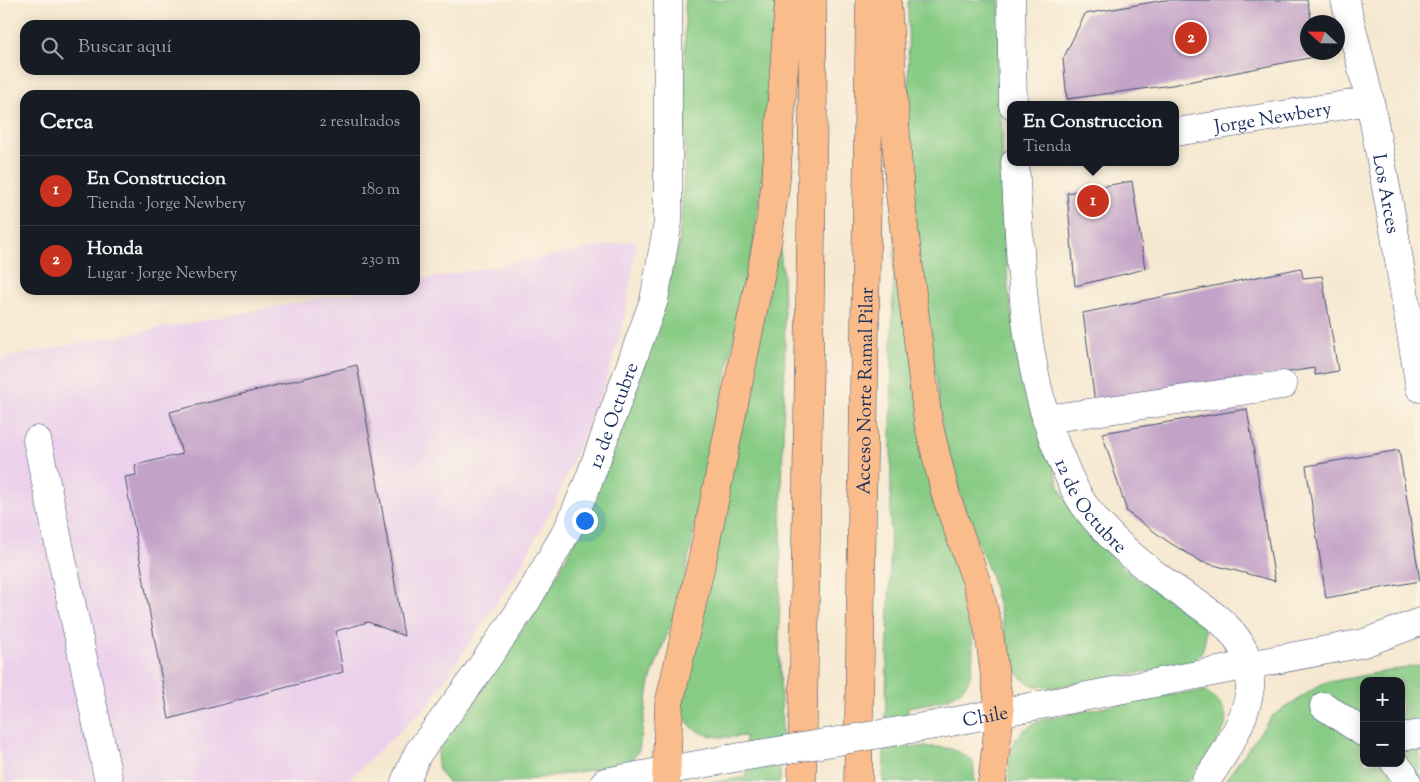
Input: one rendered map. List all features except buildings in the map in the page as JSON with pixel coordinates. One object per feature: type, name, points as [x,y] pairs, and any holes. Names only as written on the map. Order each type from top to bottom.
[{"type":"highway","points":[[666,776],[669,704],[703,556],[768,238],[776,180],[788,0]]},
{"type":"highway","points":[[802,782],[813,136],[812,0]]},
{"type":"highway","name":"Acceso Norte Ramal Pilar","points":[[858,782],[870,0]]},
{"type":"highway","points":[[888,0],[900,195],[928,422],[946,496],[979,589],[989,632],[1000,713],[992,782]]},
{"type":"street","name":"12 de Octubre","points":[[405,782],[418,753],[466,689],[516,617],[548,567],[569,527],[589,480],[654,300],[668,222],[668,0]]},
{"type":"street","points":[[1011,0],[1013,101]]},
{"type":"street","name":"Los Arces","points":[[1345,0],[1370,101],[1420,388]]},
{"type":"street","name":"Jorge Newbery","points":[[1179,132],[1370,101]]},
{"type":"street","name":"12 de Octubre","points":[[1015,166],[1027,327],[1046,419],[1061,459],[1086,508],[1107,532],[1134,558],[1168,584],[1211,611],[1236,635],[1249,666],[1248,693],[1244,716],[1216,767],[1205,782]]},
{"type":"street","points":[[1046,419],[1283,385]]},
{"type":"street","points":[[37,440],[108,782]]},
{"type":"street","name":"Chile","points":[[605,782],[666,776],[729,759],[935,725],[1249,666],[1364,643],[1420,622]]},
{"type":"street","name":"Chile","points":[[1364,643],[1420,642]]},
{"type":"street","points":[[1324,706],[1360,730]]},
{"type":"street","points":[[1405,736],[1420,734]]},
{"type":"street","points":[[1398,767],[1404,775],[1406,782]]},
{"type":"shaded area","points":[[637,240],[624,321],[608,375],[555,503],[519,569],[428,705],[346,782],[5,782],[0,750],[0,358],[340,295],[420,295],[420,280]]},
{"type":"green space","points":[[685,0],[776,0],[765,157],[753,246],[680,599],[650,681],[639,750],[632,760],[622,765],[515,782],[447,782],[439,771],[437,756],[443,742],[468,710],[554,581],[580,530],[614,451],[647,356],[679,244],[685,162]]},
{"type":"green space","points":[[908,0],[999,0],[1003,191],[1008,288],[1013,323],[1060,489],[1076,518],[1098,544],[1134,577],[1204,623],[1204,646],[1199,656],[1189,664],[1052,688],[1032,685],[1021,678],[1009,657],[991,576],[968,519],[944,438],[916,233],[909,141]]},
{"type":"green space","points":[[895,226],[940,457],[958,538],[972,637],[972,663],[968,681],[963,688],[950,697],[933,703],[908,707],[908,747],[942,747],[957,751],[973,762],[975,782],[883,782],[890,576],[892,330]]},
{"type":"green space","points":[[779,242],[783,276],[785,346],[779,638],[782,729],[780,782],[711,782],[746,777],[745,736],[714,736],[696,730],[689,724],[681,704]]},
{"type":"green space","points":[[1420,665],[1420,782],[1224,782],[1272,716],[1323,683]]},
{"type":"green space","points":[[1205,691],[1213,696],[1223,708],[1226,722],[1221,735],[1210,753],[1188,782],[1008,782],[1011,751],[1014,743],[1018,736],[1033,724],[1045,719],[1166,695]]},
{"type":"place","name":"Honda","points":[[1191,38]]},
{"type":"place","name":"En Construccion","points":[[1093,201]]}]
